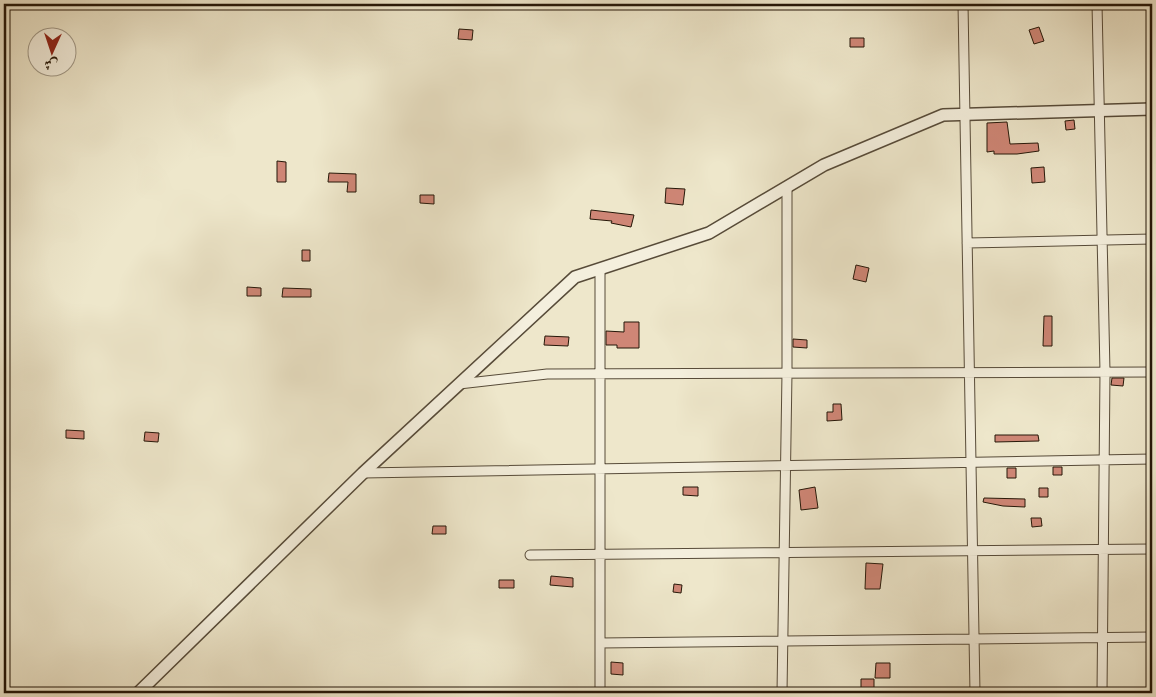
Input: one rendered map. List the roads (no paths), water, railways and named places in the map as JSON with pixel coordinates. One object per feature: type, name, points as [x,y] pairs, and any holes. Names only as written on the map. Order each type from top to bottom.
[{"type":"street","points":[[963,4],[975,693]]},
{"type":"street","points":[[1097,4],[1105,372],[1102,693]]},
{"type":"street","points":[[138,693],[363,473],[575,276],[709,233],[824,165],[943,115],[1152,109]]},
{"type":"street","points":[[782,693],[787,373],[787,187]]},
{"type":"street","points":[[967,243],[1152,239]]},
{"type":"street","points":[[600,269],[600,693]]},
{"type":"street","points":[[459,384],[548,374],[1152,372]]},
{"type":"street","points":[[363,473],[1152,459]]},
{"type":"street","points":[[530,555],[1152,549]]},
{"type":"street","points":[[600,643],[1152,637]]}]
